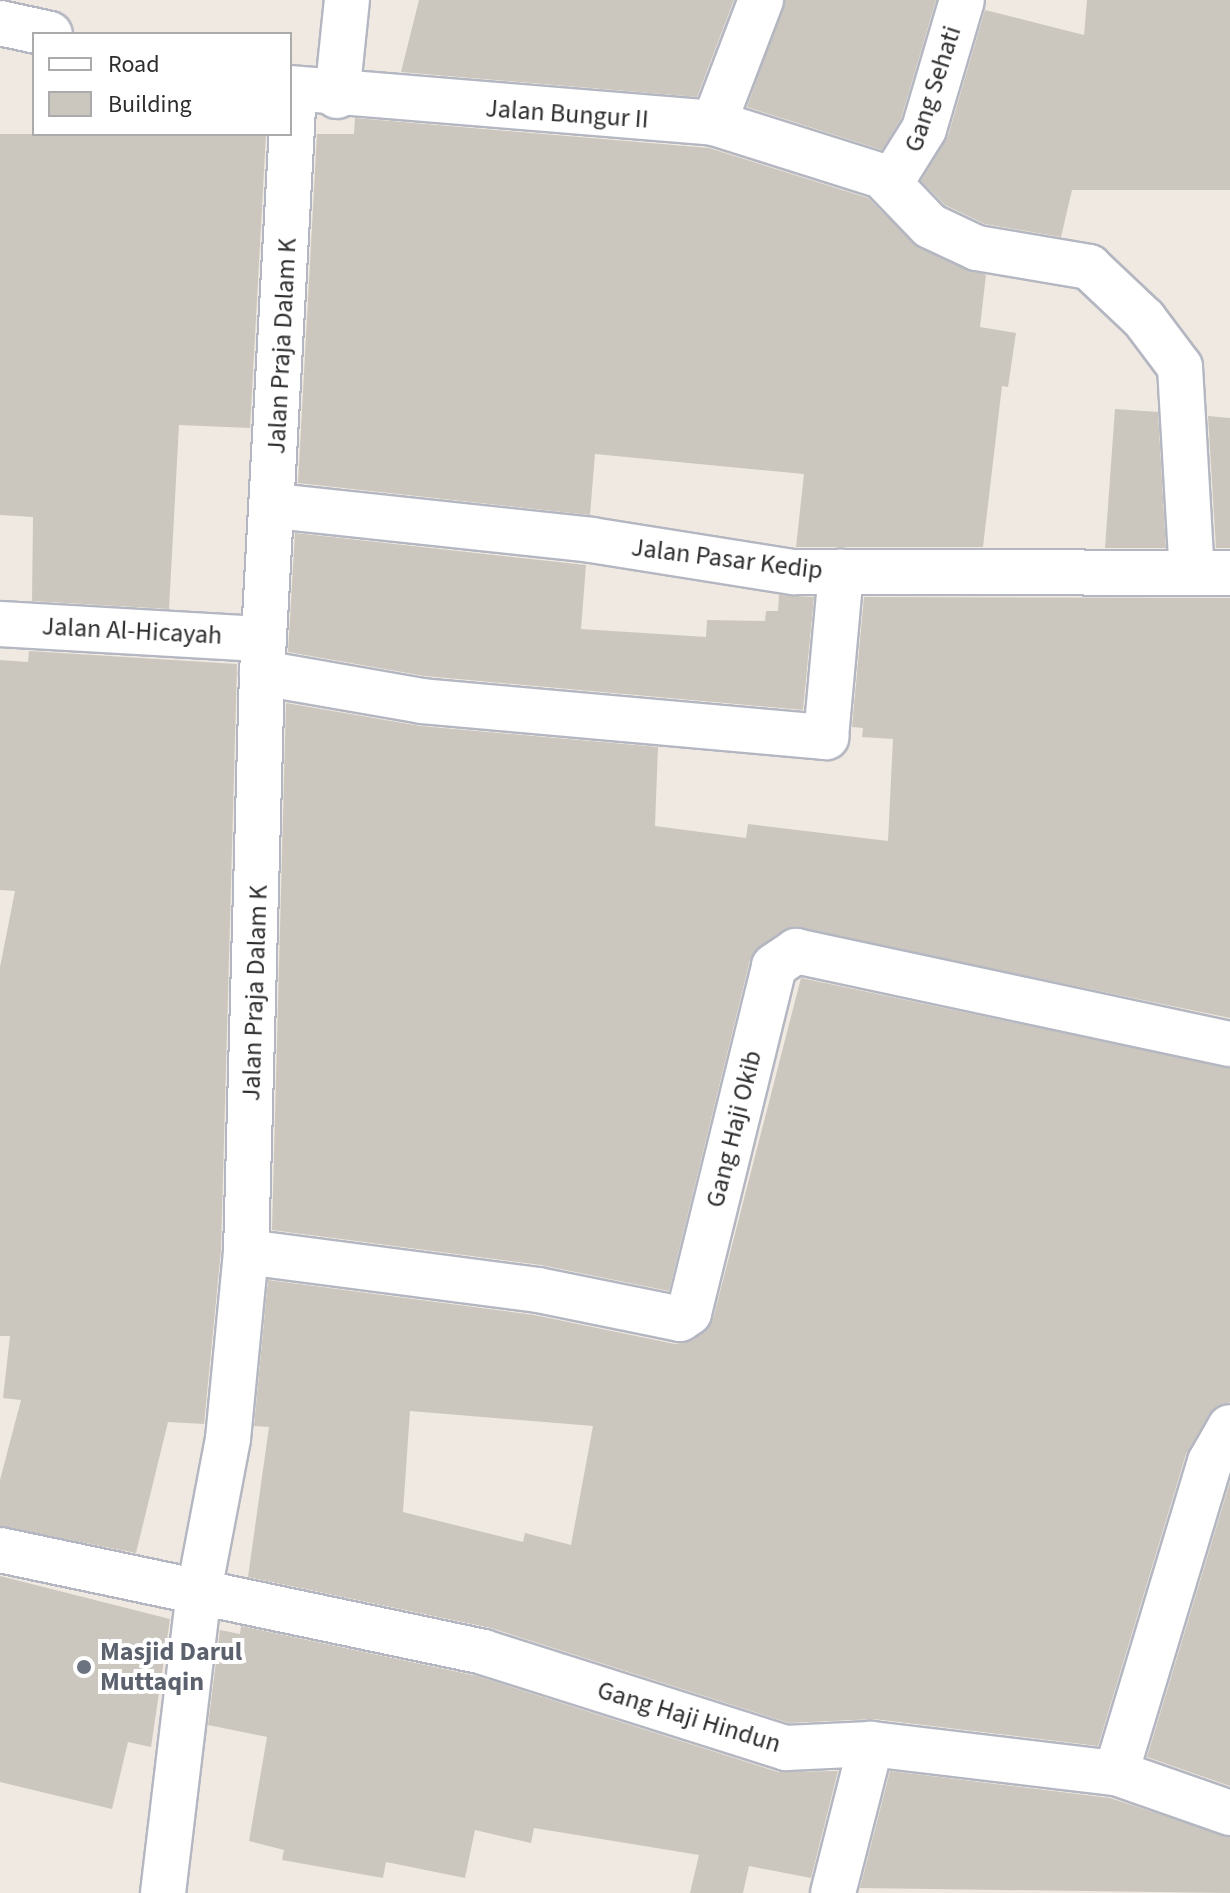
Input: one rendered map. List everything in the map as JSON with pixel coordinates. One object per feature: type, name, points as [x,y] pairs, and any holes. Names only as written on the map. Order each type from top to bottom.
[{"type":"street","points":[[337,96],[347,0]]},
{"type":"street","points":[[714,123],[761,0]]},
{"type":"street","name":"Gang Sehati","points":[[714,123],[882,176],[911,160],[962,0]]},
{"type":"street","points":[[0,23],[41,32]]},
{"type":"street","name":"Jalan Bungur II","points":[[292,88],[337,96],[714,123]]},
{"type":"street","name":"Jalan Praja Dalam K","points":[[163,1893],[199,1591],[228,1439],[246,1252],[263,656],[275,506],[290,136]]},
{"type":"street","points":[[882,176],[930,226],[977,248],[1089,267],[1144,319],[1180,367],[1211,573]]},
{"type":"street","name":"Jalan Pasar Kedip","points":[[275,506],[841,572],[1211,573]]},
{"type":"street","name":"Jalan Al-Hicayah","points":[[0,624],[263,656],[422,701],[826,737],[841,572]]},
{"type":"street","name":"Gang Haji Okib","points":[[246,1252],[538,1290],[680,1319],[689,1313],[774,966],[796,951],[1230,1044]]},
{"type":"street","points":[[1116,1773],[1210,1462],[1230,1427]]},
{"type":"street","name":"Gang Haji Hindun","points":[[0,1550],[483,1652],[786,1748],[871,1744],[1116,1773],[1230,1813]]},
{"type":"street","points":[[833,1893],[871,1744]]},
{"type":"building","points":[[419,0],[734,0],[697,97],[401,72]]},
{"type":"building","points":[[785,0],[936,0],[901,119],[882,150],[747,107]]},
{"type":"building","points":[[1087,0],[1230,0],[1230,190],[1072,190],[1061,237],[985,224],[945,205],[921,181],[948,136],[985,10],[1084,35]]},
{"type":"building","points":[[355,118],[709,148],[868,198],[919,248],[986,275],[980,327],[1016,333],[1008,387],[1002,386],[983,547],[796,547],[804,474],[595,454],[590,515],[298,483],[317,134],[354,134]]},
{"type":"building","points":[[0,134],[266,136],[250,428],[179,425],[169,609],[32,601],[33,517],[0,515]]},
{"type":"building","points":[[1115,409],[1158,412],[1166,548],[1105,548]]},
{"type":"building","points":[[1208,416],[1230,418],[1230,548],[1216,548]]},
{"type":"building","points":[[295,533],[586,565],[581,629],[706,637],[707,620],[765,621],[766,611],[778,611],[779,595],[814,597],[803,710],[425,676],[288,652]]},
{"type":"building","points":[[864,597],[1230,598],[1230,1018],[791,927],[750,960],[669,1291],[541,1265],[272,1230],[286,703],[420,726],[658,747],[655,826],[746,838],[748,824],[888,841],[893,739],[862,737],[863,728],[852,727]]},
{"type":"building","points":[[29,651],[237,664],[221,1250],[204,1424],[168,1422],[136,1553],[0,1526],[0,1480],[21,1400],[3,1398],[10,1336],[0,1336],[0,967],[15,891],[0,890],[0,660],[28,662]]},
{"type":"building","points":[[801,978],[1230,1068],[1230,1402],[1209,1414],[1186,1454],[1098,1746],[874,1719],[789,1723],[491,1628],[248,1577],[269,1427],[254,1426],[268,1280],[534,1315],[675,1344],[694,1340],[713,1319]],"holes":[[[410,1411],[593,1426],[571,1545],[525,1533],[523,1542],[403,1512]]]},
{"type":"building","points":[[1230,1482],[1230,1786],[1147,1757]]},
{"type":"building","name":"Masjid Darul Muttaqin","points":[[0,1576],[170,1619],[151,1747],[128,1742],[112,1809],[0,1782]]},
{"type":"building","points":[[241,1626],[477,1676],[778,1772],[838,1771],[811,1878],[749,1866],[743,1893],[690,1893],[699,1855],[534,1828],[531,1843],[475,1830],[465,1878],[386,1862],[383,1878],[282,1860],[284,1850],[249,1841],[267,1737],[208,1725],[220,1630],[240,1634]]},
{"type":"building","points":[[890,1771],[1110,1798],[1230,1837],[1230,1893],[860,1888]]},
{"type":"place","name":"Masjid Darul Muttaqin","points":[[84,1667]]}]
